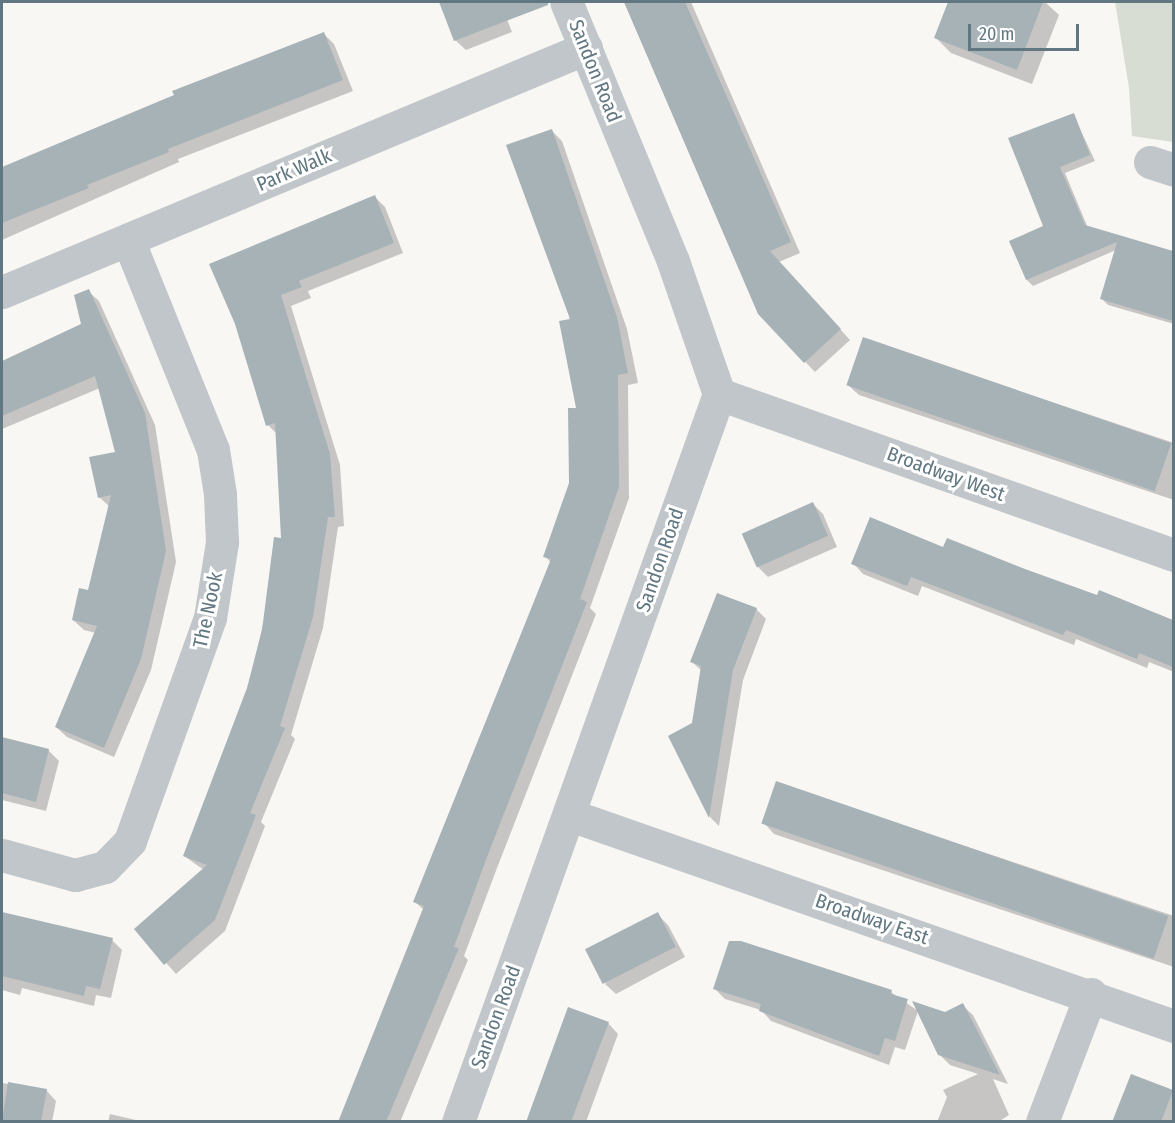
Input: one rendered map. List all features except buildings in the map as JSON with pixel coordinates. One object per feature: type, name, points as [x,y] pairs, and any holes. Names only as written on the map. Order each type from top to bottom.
[{"type":"street","name":"Sandon Road","points":[[458,1122],[570,815],[719,393],[674,261],[567,2]]},
{"type":"street","name":"Park Walk","points":[[2,292],[586,48]]},
{"type":"street","name":"The Nook","points":[[2,855],[75,875],[105,867],[130,841],[210,618],[222,542],[220,494],[213,450],[128,240]]},
{"type":"street","name":"Broadway West","points":[[719,393],[1173,555]]},
{"type":"street","name":"Broadway East","points":[[570,815],[1091,994],[1173,1026]]},
{"type":"street","points":[[1041,1122],[1091,994]]},
{"type":"shaded area","points":[[1115,2],[1173,2],[1173,142],[1132,136],[1129,88]]}]
